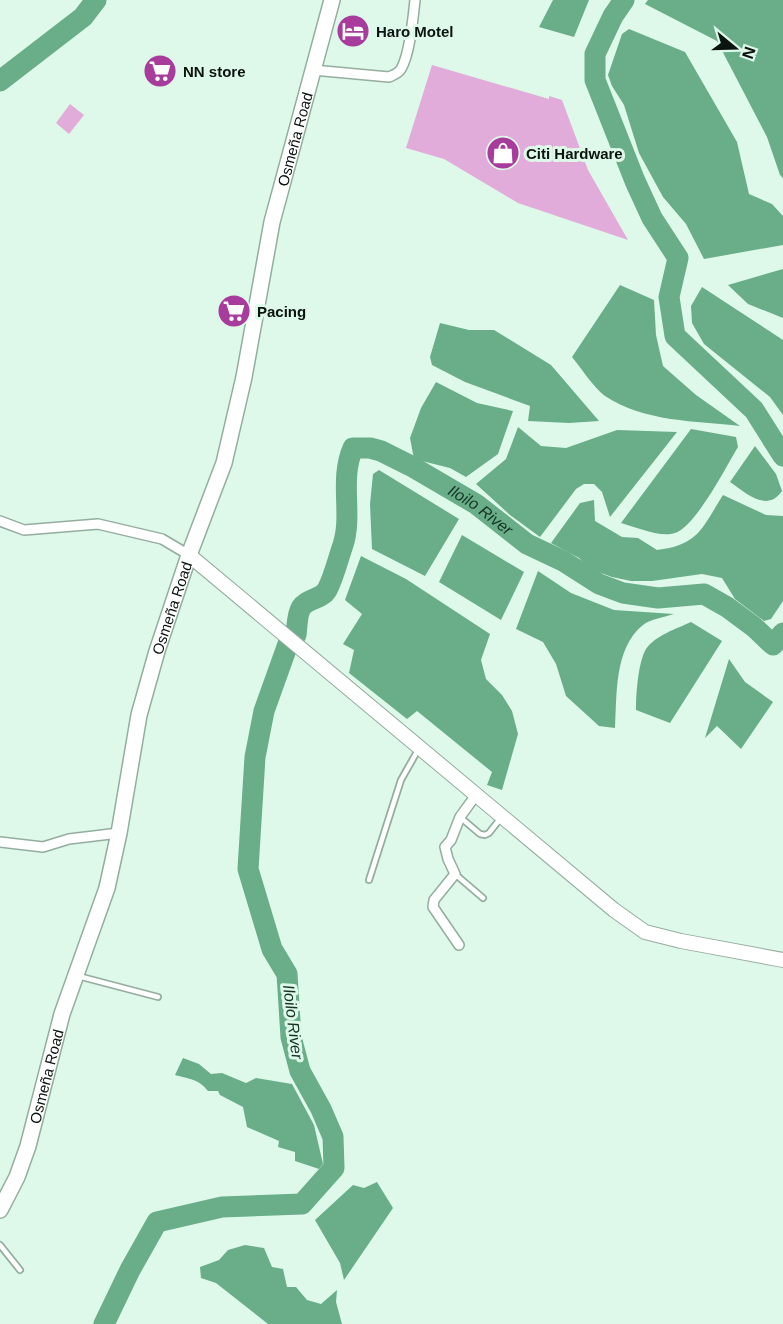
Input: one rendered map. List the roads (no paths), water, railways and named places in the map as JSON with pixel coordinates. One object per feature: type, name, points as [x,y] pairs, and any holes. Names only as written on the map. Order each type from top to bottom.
[{"type":"main road","name":"Osmeña Road","points":[[0,1210],[17,1177],[28,1146],[62,1014],[107,888],[139,715],[189,555],[224,463],[244,377],[272,222],[332,0]]},
{"type":"street","points":[[313,70],[389,77],[395,75],[400,71],[404,61],[415,0]]},
{"type":"street","points":[[0,521],[24,530],[98,524],[162,540],[189,555],[614,910],[645,932],[783,960]]},
{"type":"street","points":[[459,945],[433,907],[434,900],[455,874],[445,847],[451,840],[460,817],[476,795]]},
{"type":"street","points":[[0,842],[43,847],[69,839],[119,833]]},
{"type":"lane","points":[[369,880],[401,780],[419,748]]},
{"type":"lane","points":[[460,817],[480,834],[485,835],[502,817]]},
{"type":"lane","points":[[455,874],[483,898]]},
{"type":"lane","points":[[75,975],[158,997]]},
{"type":"lane","points":[[0,1245],[20,1270]]},
{"type":"waterway","points":[[0,81],[83,17],[96,0]]},
{"type":"waterway","name":"Iloilo River","points":[[624,0],[613,16],[595,54],[595,80],[652,218],[678,258],[669,297],[675,336],[754,410],[783,456]]},
{"type":"waterway","name":"Iloilo River","points":[[296,635],[301,608],[327,590],[343,545],[347,521],[347,472],[353,448],[370,448],[381,451],[411,466],[476,504],[527,544],[563,561],[599,584],[623,593],[658,598],[704,594],[727,607],[773,645],[783,633]]},
{"type":"waterway","name":"Iloilo River","points":[[104,1324],[130,1270],[157,1222],[222,1207],[302,1204],[334,1168],[333,1137],[300,1071],[291,1037],[287,974],[272,949],[248,869],[255,757],[264,711],[288,644]]},
{"type":"place","name":"Haro Motel","points":[[353,31]]},
{"type":"place","name":"NN store","points":[[160,71]]},
{"type":"place","name":"Citi Hardware","points":[[503,153]]},
{"type":"place","name":"Pacing","points":[[234,311]]}]
